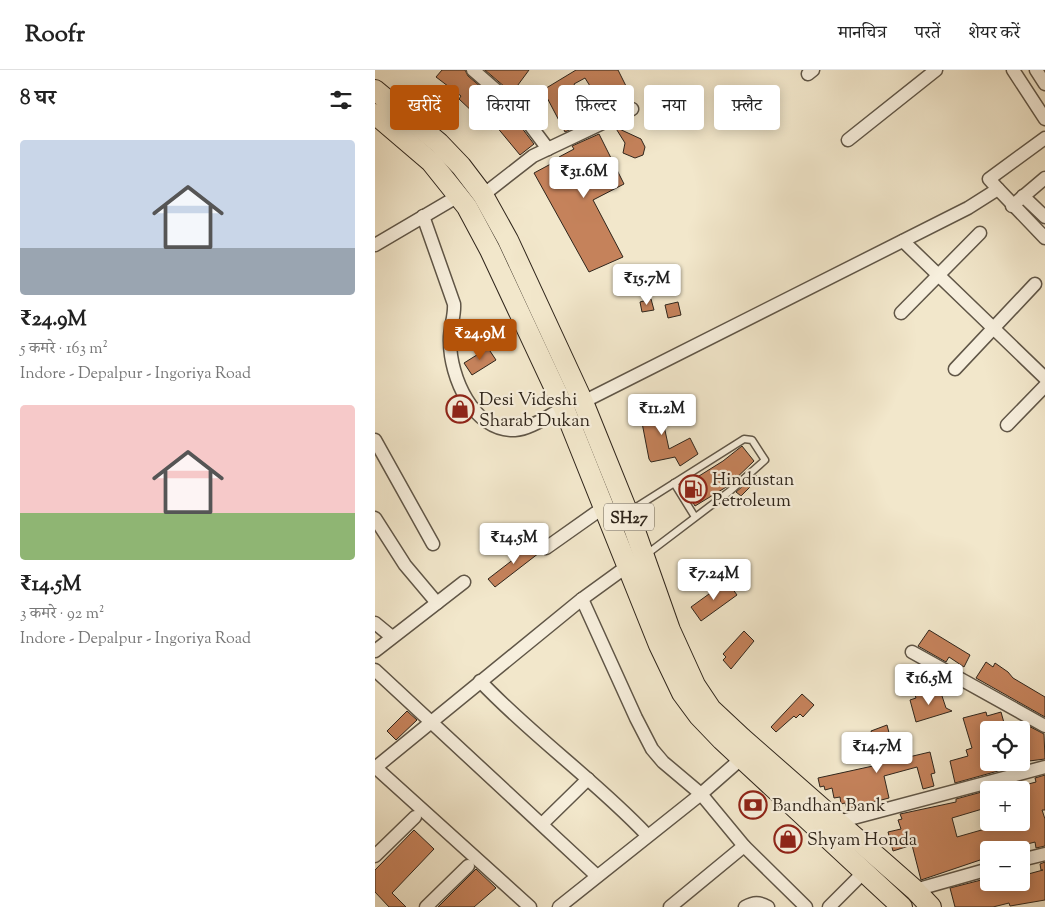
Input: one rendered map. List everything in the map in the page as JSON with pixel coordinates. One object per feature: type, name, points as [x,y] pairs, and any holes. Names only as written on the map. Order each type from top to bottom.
[{"type":"main road","name":"SH27","points":[[375,90],[439,143],[461,166],[483,195],[508,240],[573,405],[605,507],[636,560],[695,685],[711,709],[915,890],[931,907]]},
{"type":"main road","name":"SH27","points":[[375,114],[431,162],[460,195],[573,405],[627,513],[636,560],[659,644],[682,692],[699,716],[902,907]]},
{"type":"street","points":[[473,70],[518,109],[548,149]]},
{"type":"street","points":[[849,140],[936,70]]},
{"type":"street","points":[[1013,70],[1045,119]]},
{"type":"street","points":[[1036,70],[1045,84]]},
{"type":"street","points":[[483,195],[525,162],[588,130]]},
{"type":"street","points":[[1045,138],[989,178],[1012,206],[1045,238]]},
{"type":"street","points":[[1012,206],[1045,178]]},
{"type":"street","points":[[423,216],[454,304],[455,315],[449,341],[454,370],[460,389],[474,410],[497,426],[514,430],[526,427],[573,405],[903,241],[998,189]]},
{"type":"street","points":[[375,245],[460,195]]},
{"type":"street","points":[[1023,196],[1045,218]]},
{"type":"street","points":[[901,312],[980,233]]},
{"type":"street","points":[[903,241],[1045,378]]},
{"type":"street","points":[[955,369],[1035,284]]},
{"type":"street","points":[[1007,425],[1045,386]]},
{"type":"street","points":[[375,440],[433,544]]},
{"type":"street","points":[[546,548],[605,507]]},
{"type":"street","points":[[375,518],[405,565],[437,603]]},
{"type":"street","points":[[529,907],[375,768],[582,599],[636,560]]},
{"type":"street","points":[[375,651],[464,582]]},
{"type":"street","points":[[582,599],[652,749],[663,762],[701,794],[744,846],[806,907]]},
{"type":"street","points":[[375,623],[392,637]]},
{"type":"street","points":[[912,652],[1045,726]]},
{"type":"street","points":[[375,670],[597,876]]},
{"type":"street","points":[[480,681],[513,715],[588,779],[647,835]]},
{"type":"street","points":[[559,907],[647,835],[701,794],[742,758]]},
{"type":"street","points":[[839,822],[1045,767]]},
{"type":"street","points":[[542,824],[588,779]]},
{"type":"street","points":[[375,856],[415,817]]},
{"type":"street","points":[[670,907],[744,846]]},
{"type":"street","points":[[1030,858],[1045,854]]},
{"type":"street","points":[[426,907],[468,866]]},
{"type":"street","points":[[829,907],[865,871]]},
{"type":"street","points":[[915,890],[980,872]]},
{"type":"street","points":[[745,907],[752,903],[760,903],[768,907]]},
{"type":"lane","points":[[627,513],[744,439],[753,440],[765,460],[761,466],[636,560]]},
{"type":"lane","points":[[674,483],[695,517]]},
{"type":"building","points":[[442,70],[465,70],[468,76],[479,85],[469,85],[469,108],[459,99],[461,96],[459,94],[459,85],[447,85],[436,77]]},
{"type":"building","points":[[485,70],[529,70],[518,85],[503,85]]},
{"type":"building","points":[[576,70],[618,70],[626,85],[589,85],[585,78],[575,85],[558,85],[558,119],[548,100],[548,87]]},
{"type":"building","points":[[499,130],[523,130],[534,144],[520,155]]},
{"type":"building","points":[[617,130],[622,130],[641,139],[645,147],[643,155],[635,158],[623,153],[625,143]]},
{"type":"building","points":[[599,134],[624,184],[593,200],[623,257],[589,272],[534,173],[560,159],[559,157],[574,149],[572,146]]},
{"type":"building","points":[[651,299],[654,310],[642,312],[640,302]]},
{"type":"building","points":[[678,302],[681,315],[668,318],[665,305]]},
{"type":"building","points":[[488,348],[496,360],[472,375],[464,363]]},
{"type":"building","points":[[658,398],[669,449],[690,438],[698,454],[680,466],[675,457],[651,462],[649,459],[638,402]]},
{"type":"building","points":[[742,446],[754,461],[728,486],[695,506],[683,486],[723,461]]},
{"type":"building","points":[[756,475],[759,478],[741,496],[736,492]]},
{"type":"building","points":[[536,542],[539,553],[495,587],[488,579]]},
{"type":"building","points":[[727,581],[737,595],[701,621],[691,607]]},
{"type":"building","points":[[929,630],[970,655],[964,667],[949,657],[946,662],[918,646]]},
{"type":"building","points":[[744,631],[754,641],[731,669],[723,660],[726,657],[723,654]]},
{"type":"building","points":[[986,662],[993,667],[995,663],[1013,678],[1045,697],[1045,717],[976,678]]},
{"type":"building","points":[[940,690],[946,708],[952,711],[916,722],[910,700],[916,698],[915,695]]},
{"type":"building","points":[[802,694],[814,705],[803,717],[800,714],[796,718],[794,716],[776,732],[771,727]]},
{"type":"building","points":[[407,711],[417,720],[396,740],[387,731]]},
{"type":"building","points":[[986,712],[987,716],[1001,712],[1004,721],[980,721],[980,771],[998,771],[955,783],[950,761],[968,756],[966,750],[972,748],[963,718]]},
{"type":"building","points":[[887,725],[896,760],[930,752],[935,773],[931,774],[934,786],[923,789],[917,767],[884,776],[889,798],[847,809],[845,803],[841,804],[840,797],[834,798],[832,788],[825,790],[824,786],[820,787],[818,778],[882,764],[871,731]]},
{"type":"building","points":[[1030,727],[1044,734],[1045,759],[1030,761]]},
{"type":"building","points":[[1045,775],[1045,810],[1042,810],[1045,819],[1045,846],[1036,848],[1035,842],[1030,843],[1030,841],[980,841],[980,860],[921,880],[912,845],[893,851],[888,832],[901,829],[898,820],[902,819],[900,814],[956,802],[956,799],[980,792],[980,810],[952,818],[957,837],[980,830],[1030,831],[1030,784],[1036,782],[1035,778]]},
{"type":"building","points":[[414,830],[434,849],[392,893],[406,907],[389,907],[375,892],[375,870]]},
{"type":"building","points":[[1045,862],[1045,900],[1010,906],[1009,903],[993,907],[955,907],[950,888],[980,880],[980,891],[1030,891],[1030,874],[1043,870],[1041,870],[1040,864]]},
{"type":"building","points":[[476,869],[496,888],[474,907],[438,907]]},
{"type":"place","name":"Desi Videshi Sharab Dukan","points":[[460,409]]},
{"type":"place","name":"Hindustan Petroleum","points":[[693,489]]},
{"type":"place","name":"Bandhan Bank","points":[[753,805]]},
{"type":"place","name":"Shyam Honda","points":[[788,839]]}]
